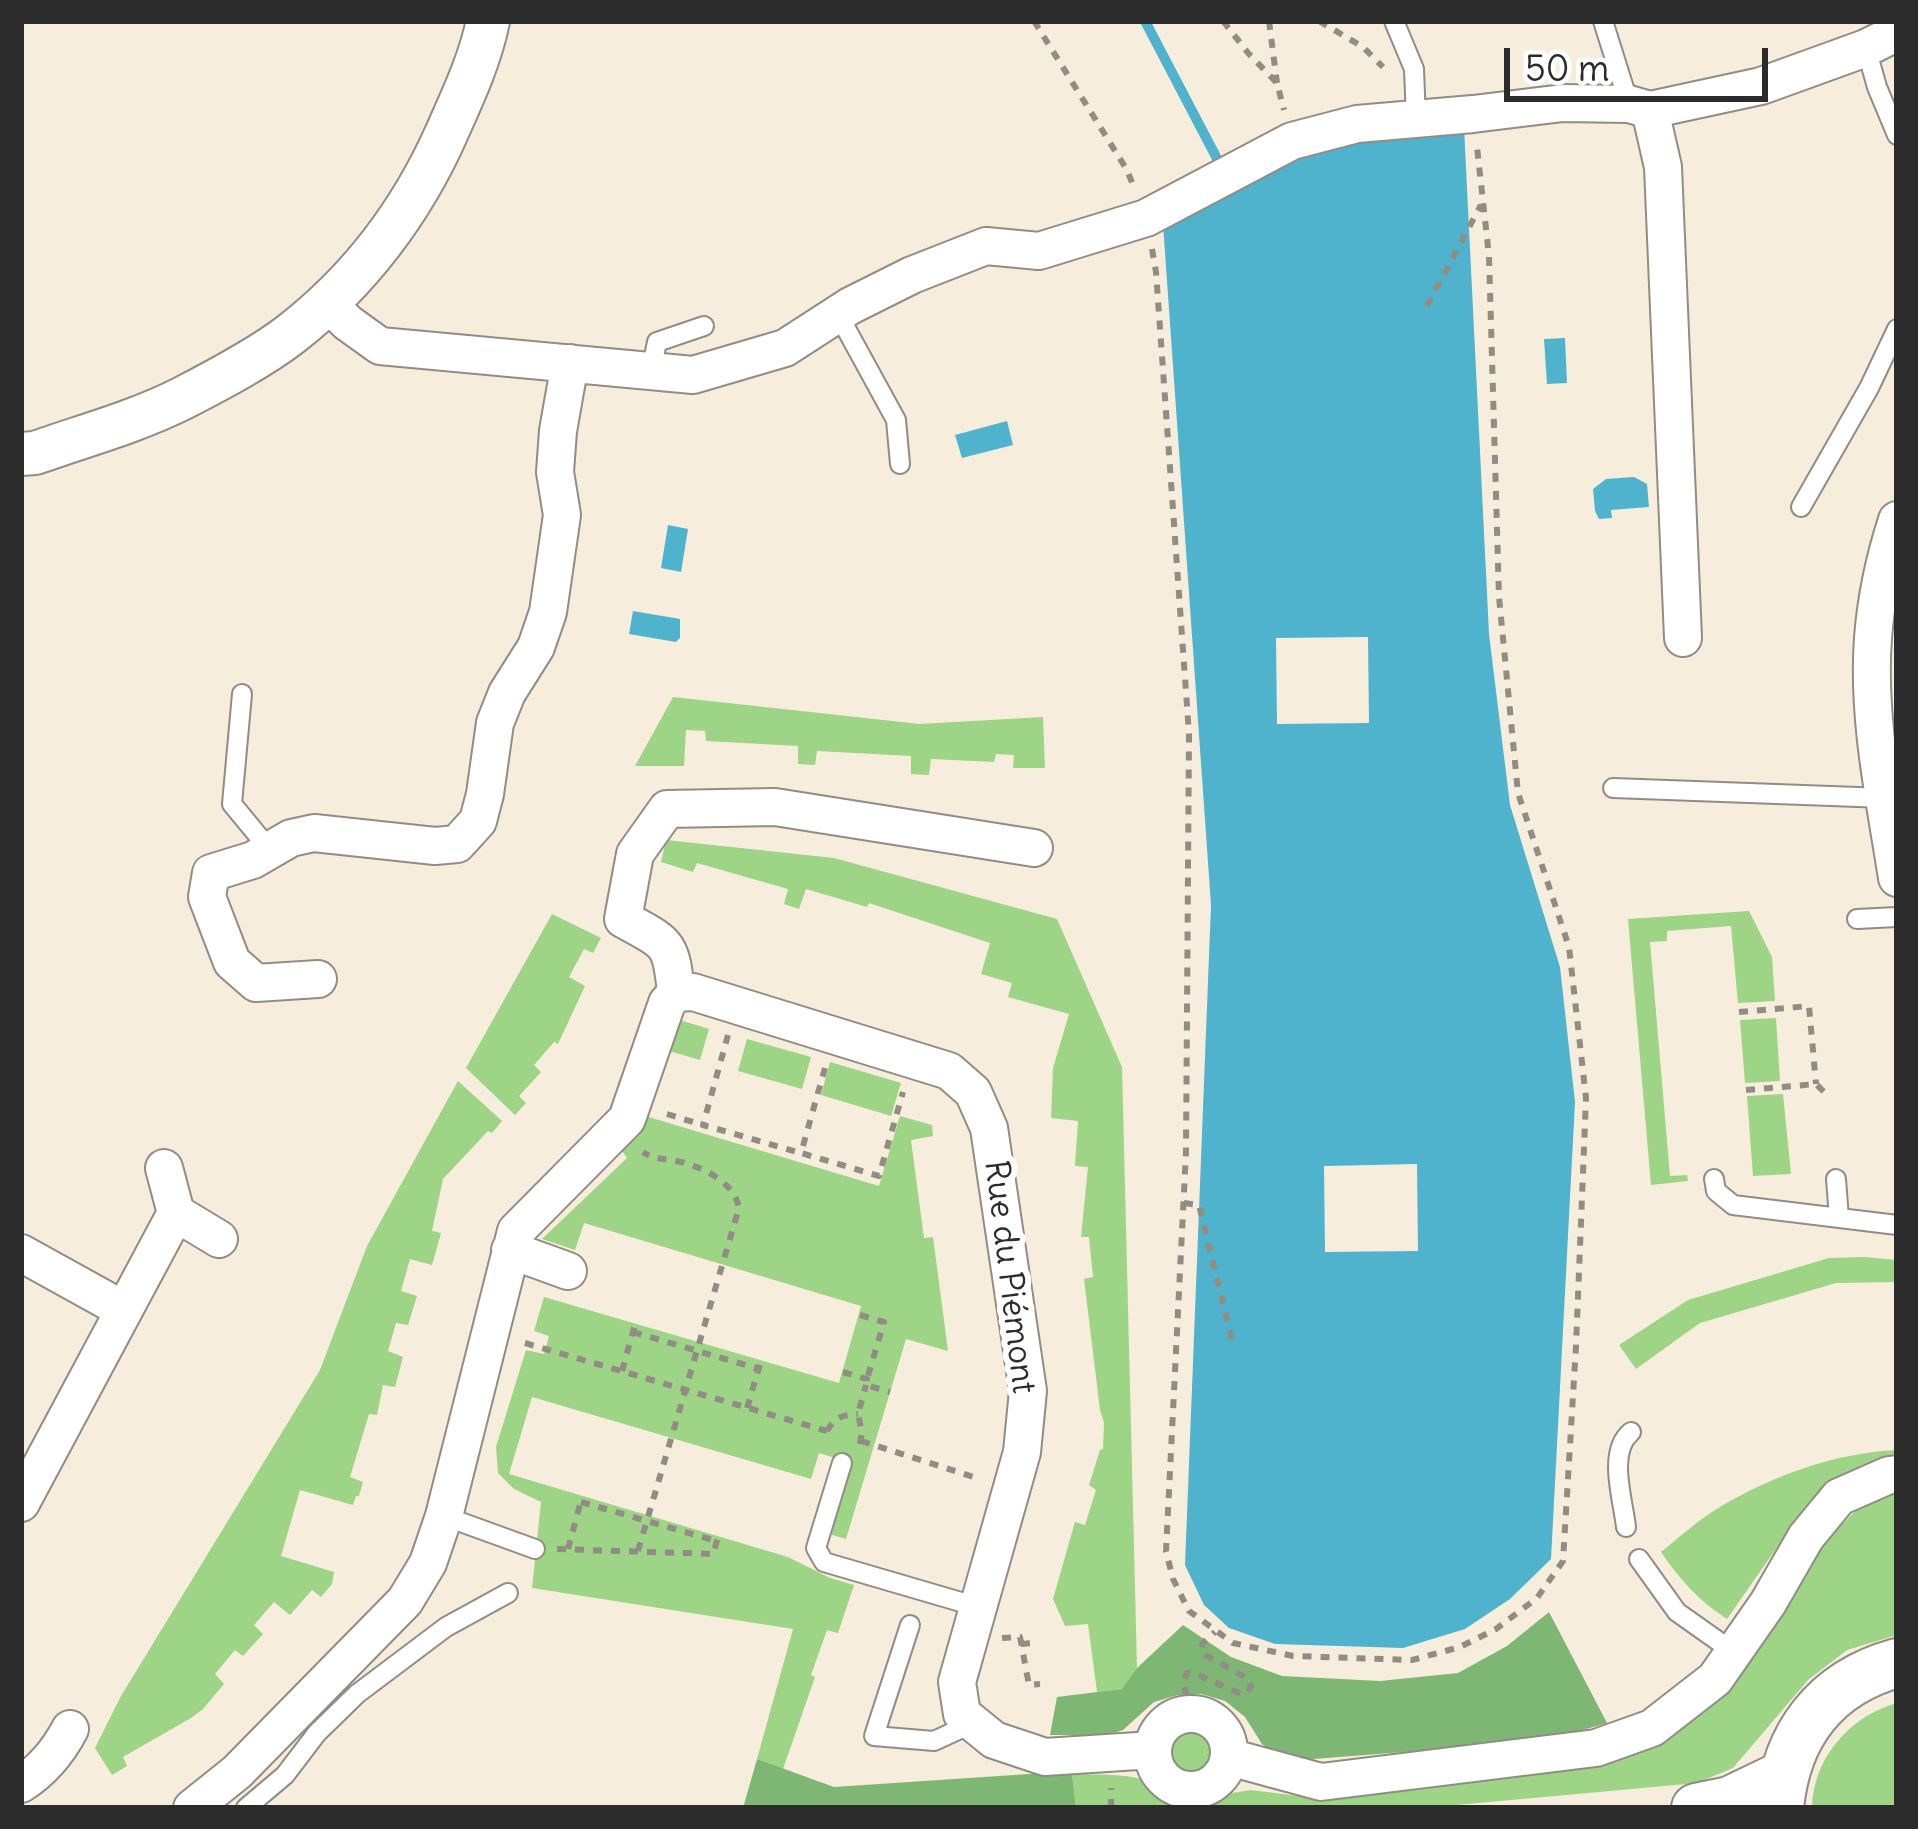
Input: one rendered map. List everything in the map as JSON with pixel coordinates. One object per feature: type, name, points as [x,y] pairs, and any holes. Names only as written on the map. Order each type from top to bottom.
[{"type":"main road","points":[[1696,1808],[1781,1792],[1802,1730],[1831,1696],[1872,1670],[1897,1663]]},
{"type":"street","points":[[26,458],[178,401],[289,336],[327,303],[360,270],[416,194],[464,93],[488,21]]},
{"type":"street","points":[[327,303],[380,346],[693,375],[785,348],[912,275],[986,247],[1039,250],[1153,215],[1290,142],[1357,124],[1563,103],[1640,107],[1761,86],[1888,35]]},
{"type":"street","points":[[1640,107],[1664,167],[1683,638]]},
{"type":"street","points":[[317,979],[256,982],[232,962],[207,897],[211,873],[253,860],[291,838],[314,833],[435,846],[457,844],[478,821],[495,723],[507,693],[536,647],[548,612],[562,515],[555,472],[558,431],[570,363]]},
{"type":"street","points":[[1897,520],[1873,638],[1887,740],[1897,878]]},
{"type":"street","points":[[192,1808],[237,1772],[405,1600],[428,1563],[516,1231],[627,1120],[667,1003],[676,993],[672,955],[656,937],[623,919],[635,854],[667,809],[775,807],[1034,848]]},
{"type":"street","name":"Rue du Piémont","points":[[676,993],[693,992],[949,1071],[973,1092],[989,1128],[1028,1391],[1022,1452],[957,1682],[962,1714],[974,1723]]},
{"type":"street","points":[[21,1503],[176,1214],[164,1168]]},
{"type":"street","points":[[176,1214],[219,1239]]},
{"type":"street","points":[[510,1250],[568,1271]]},
{"type":"street","points":[[21,1253],[124,1310]]},
{"type":"street","points":[[1229,1756],[1321,1782],[1595,1748],[1652,1728],[1715,1678],[1806,1537],[1840,1497],[1897,1474]]},
{"type":"street","points":[[1188,1714],[1208,1717],[1219,1726],[1229,1756],[1214,1782],[1189,1790],[1168,1782],[1159,1772],[1153,1750],[1162,1727],[1188,1714]]},
{"type":"street","points":[[974,1723],[994,1740],[1045,1756],[1153,1750]]},
{"type":"street","points":[[21,1784],[37,1774],[70,1730]]},
{"type":"lane","points":[[1394,21],[1414,69],[1407,120]]},
{"type":"lane","points":[[1603,21],[1640,107]]},
{"type":"lane","points":[[1888,35],[1877,88],[1897,135]]},
{"type":"lane","points":[[838,314],[896,420],[900,464]]},
{"type":"lane","points":[[651,371],[657,342],[704,326]]},
{"type":"lane","points":[[1801,507],[1897,329]]},
{"type":"lane","points":[[242,694],[232,804],[270,850]]},
{"type":"lane","points":[[1613,788],[1890,814]]},
{"type":"lane","points":[[1857,919],[1897,917]]},
{"type":"lane","points":[[1714,1179],[1716,1191],[1733,1204],[1897,1225]]},
{"type":"lane","points":[[1835,1179],[1839,1218]]},
{"type":"lane","points":[[1627,1527],[1618,1459],[1619,1444],[1631,1432]]},
{"type":"lane","points":[[842,1463],[816,1548],[824,1562],[973,1623]]},
{"type":"lane","points":[[443,1516],[535,1549]]},
{"type":"lane","points":[[1639,1558],[1678,1612],[1735,1653]]},
{"type":"lane","points":[[246,1808],[285,1775],[317,1732],[357,1694],[446,1627],[508,1593]]},
{"type":"lane","points":[[910,1625],[874,1736],[934,1741],[974,1723]]},
{"type":"path","points":[[1034,21],[1153,215],[1189,734],[1186,1152],[1166,1551],[1189,1611],[1215,1633],[1233,1643],[1293,1656],[1412,1660],[1460,1647],[1496,1629],[1537,1598],[1562,1562],[1586,1098],[1569,946],[1518,793],[1499,597],[1489,256],[1474,114]]},
{"type":"path","points":[[1223,21],[1277,82]]},
{"type":"path","points":[[1269,21],[1290,142]]},
{"type":"path","points":[[1319,21],[1363,47],[1391,74],[1407,120]]},
{"type":"path","points":[[1426,306],[1483,202]]},
{"type":"path","points":[[704,1125],[736,1006]]},
{"type":"path","points":[[1739,1012],[1809,1006],[1816,1084],[1827,1095]]},
{"type":"path","points":[[801,1153],[835,1036]]},
{"type":"path","points":[[662,1112],[879,1176],[913,1060]]},
{"type":"path","points":[[1746,1090],[1816,1084]]},
{"type":"path","points":[[621,1125],[644,1154],[704,1169],[738,1200],[739,1208],[638,1551]]},
{"type":"path","points":[[1183,1203],[1199,1204],[1233,1344]]},
{"type":"path","points":[[842,1463],[861,1441],[858,1414],[884,1322],[860,1315]]},
{"type":"path","points":[[622,1371],[634,1328],[698,1352],[760,1365],[747,1408]]},
{"type":"path","points":[[490,1332],[826,1431],[841,1415],[858,1414]]},
{"type":"path","points":[[843,1372],[890,1392]]},
{"type":"path","points":[[861,1441],[1012,1488]]},
{"type":"path","points":[[535,1549],[712,1554],[717,1539],[582,1499],[568,1549]]},
{"type":"path","points":[[973,1623],[1020,1637],[1029,1685],[1040,1684]]},
{"type":"path","points":[[1188,1714],[1187,1673],[1241,1694],[1251,1685],[1247,1678],[1205,1655],[1202,1643],[1215,1633]]},
{"type":"path","points":[[1022,1644],[1034,1643]]},
{"type":"green space","points":[[673,697],[920,724],[1043,717],[1045,768],[1013,768],[1014,755],[996,754],[994,762],[931,759],[929,775],[911,774],[911,756],[817,751],[815,765],[798,764],[798,746],[706,741],[705,731],[686,730],[684,766],[635,766]]},
{"type":"green space","points":[[666,840],[834,858],[1057,919],[1122,1067],[1137,1668],[1123,1689],[1097,1692],[1088,1624],[1065,1626],[1053,1599],[1075,1522],[1085,1525],[1096,1490],[1089,1485],[1103,1449],[1104,1423],[1084,1279],[1093,1277],[1089,1237],[1081,1237],[1088,1167],[1075,1166],[1078,1121],[1051,1118],[1053,1068],[1069,1014],[1008,997],[1012,983],[981,974],[990,943],[869,903],[867,907],[806,889],[799,909],[784,904],[788,889],[697,863],[693,872],[661,862]]},
{"type":"green space","points":[[1749,911],[1772,957],[1775,1001],[1738,1003],[1731,926],[1667,931],[1667,941],[1650,942],[1670,1176],[1687,1175],[1688,1181],[1651,1185],[1628,919]]},
{"type":"green space","points":[[552,914],[601,938],[593,953],[584,949],[569,977],[585,986],[558,1044],[554,1042],[534,1065],[541,1072],[519,1096],[526,1103],[515,1115],[466,1068]]},
{"type":"green space","points":[[1776,1018],[1780,1081],[1745,1083],[1740,1020]]},
{"type":"green space","points":[[676,1023],[709,1029],[700,1060],[669,1051]]},
{"type":"green space","points":[[747,1039],[811,1057],[802,1089],[738,1071]]},
{"type":"green space","points":[[830,1062],[901,1083],[891,1116],[821,1095]]},
{"type":"green space","points":[[458,1081],[502,1121],[443,1179],[432,1231],[441,1233],[432,1265],[410,1259],[401,1291],[417,1296],[408,1325],[396,1323],[388,1351],[403,1357],[395,1387],[383,1385],[377,1415],[369,1414],[350,1477],[363,1482],[359,1496],[353,1505],[300,1490],[281,1556],[334,1572],[332,1584],[321,1597],[312,1590],[290,1615],[274,1602],[254,1625],[263,1634],[243,1656],[235,1650],[215,1674],[224,1684],[203,1709],[123,1757],[127,1766],[112,1775],[95,1748],[121,1696],[320,1370],[367,1246]]},
{"type":"green space","points":[[1783,1094],[1791,1174],[1753,1176],[1747,1096]]},
{"type":"green space","points":[[642,1115],[879,1186],[900,1116],[932,1125],[933,1136],[911,1140],[924,1238],[933,1237],[948,1351],[906,1339],[846,1539],[826,1533],[848,1462],[819,1453],[811,1479],[532,1397],[509,1474],[788,1557],[854,1585],[838,1633],[827,1630],[783,1769],[757,1759],[793,1629],[532,1588],[541,1502],[514,1489],[498,1473],[496,1447],[526,1350],[544,1354],[549,1336],[534,1331],[544,1297],[839,1383],[861,1306],[584,1223],[575,1250],[542,1239],[627,1158],[617,1144]]},
{"type":"green space","points":[[1829,1258],[1897,1260],[1897,1282],[1836,1283],[1700,1323],[1636,1369],[1619,1345],[1688,1300]]},
{"type":"green space","points":[[1897,1450],[1897,1462],[1836,1482],[1803,1510],[1727,1619],[1691,1589],[1661,1552],[1712,1512],[1762,1485],[1828,1461]]},
{"type":"green space","points":[[1897,1492],[1897,1635],[1847,1650],[1808,1680],[1733,1768],[1697,1783],[1424,1808],[1076,1808],[1072,1774],[1142,1779],[1196,1804],[1251,1790],[1306,1797],[1577,1769],[1633,1753],[1685,1726],[1735,1675],[1815,1553],[1854,1512]]},
{"type":"green space","points":[[1549,1612],[1607,1723],[1545,1741],[1301,1760],[1275,1755],[1245,1717],[1225,1701],[1201,1694],[1154,1702],[1123,1730],[1108,1735],[1050,1735],[1057,1697],[1122,1689],[1137,1668],[1183,1625],[1231,1657],[1282,1676],[1380,1681],[1458,1673],[1507,1646]]},
{"type":"green space","points":[[1897,1703],[1897,1808],[1812,1808],[1819,1772],[1837,1742],[1864,1718]]},
{"type":"green space","points":[[1191,1731],[1206,1737],[1212,1752],[1206,1767],[1191,1773],[1176,1767],[1170,1752],[1176,1737]]},
{"type":"green space","points":[[757,1759],[834,1787],[1072,1774],[1076,1808],[743,1808]]},
{"type":"water","points":[[1464,127],[1489,634],[1510,805],[1560,967],[1575,1102],[1551,1559],[1510,1599],[1465,1629],[1403,1648],[1275,1644],[1229,1628],[1204,1605],[1185,1565],[1211,905],[1163,224],[1303,149]]},
{"type":"water","points":[[1565,338],[1567,383],[1547,384],[1544,339]]},
{"type":"water","points":[[1007,421],[1013,445],[962,458],[955,435]]},
{"type":"water","points":[[1634,477],[1647,484],[1649,507],[1611,510],[1612,518],[1599,519],[1593,489],[1606,479]]},
{"type":"water","points":[[668,525],[688,529],[681,572],[661,568]]},
{"type":"water","points":[[633,611],[680,619],[680,638],[676,642],[629,634]]},
{"type":"pier","points":[[1368,637],[1369,723],[1277,724],[1276,638]]},
{"type":"pier","points":[[1417,1164],[1418,1251],[1325,1252],[1324,1166]]},
{"type":"waterway","points":[[1145,21],[1224,172]]}]
